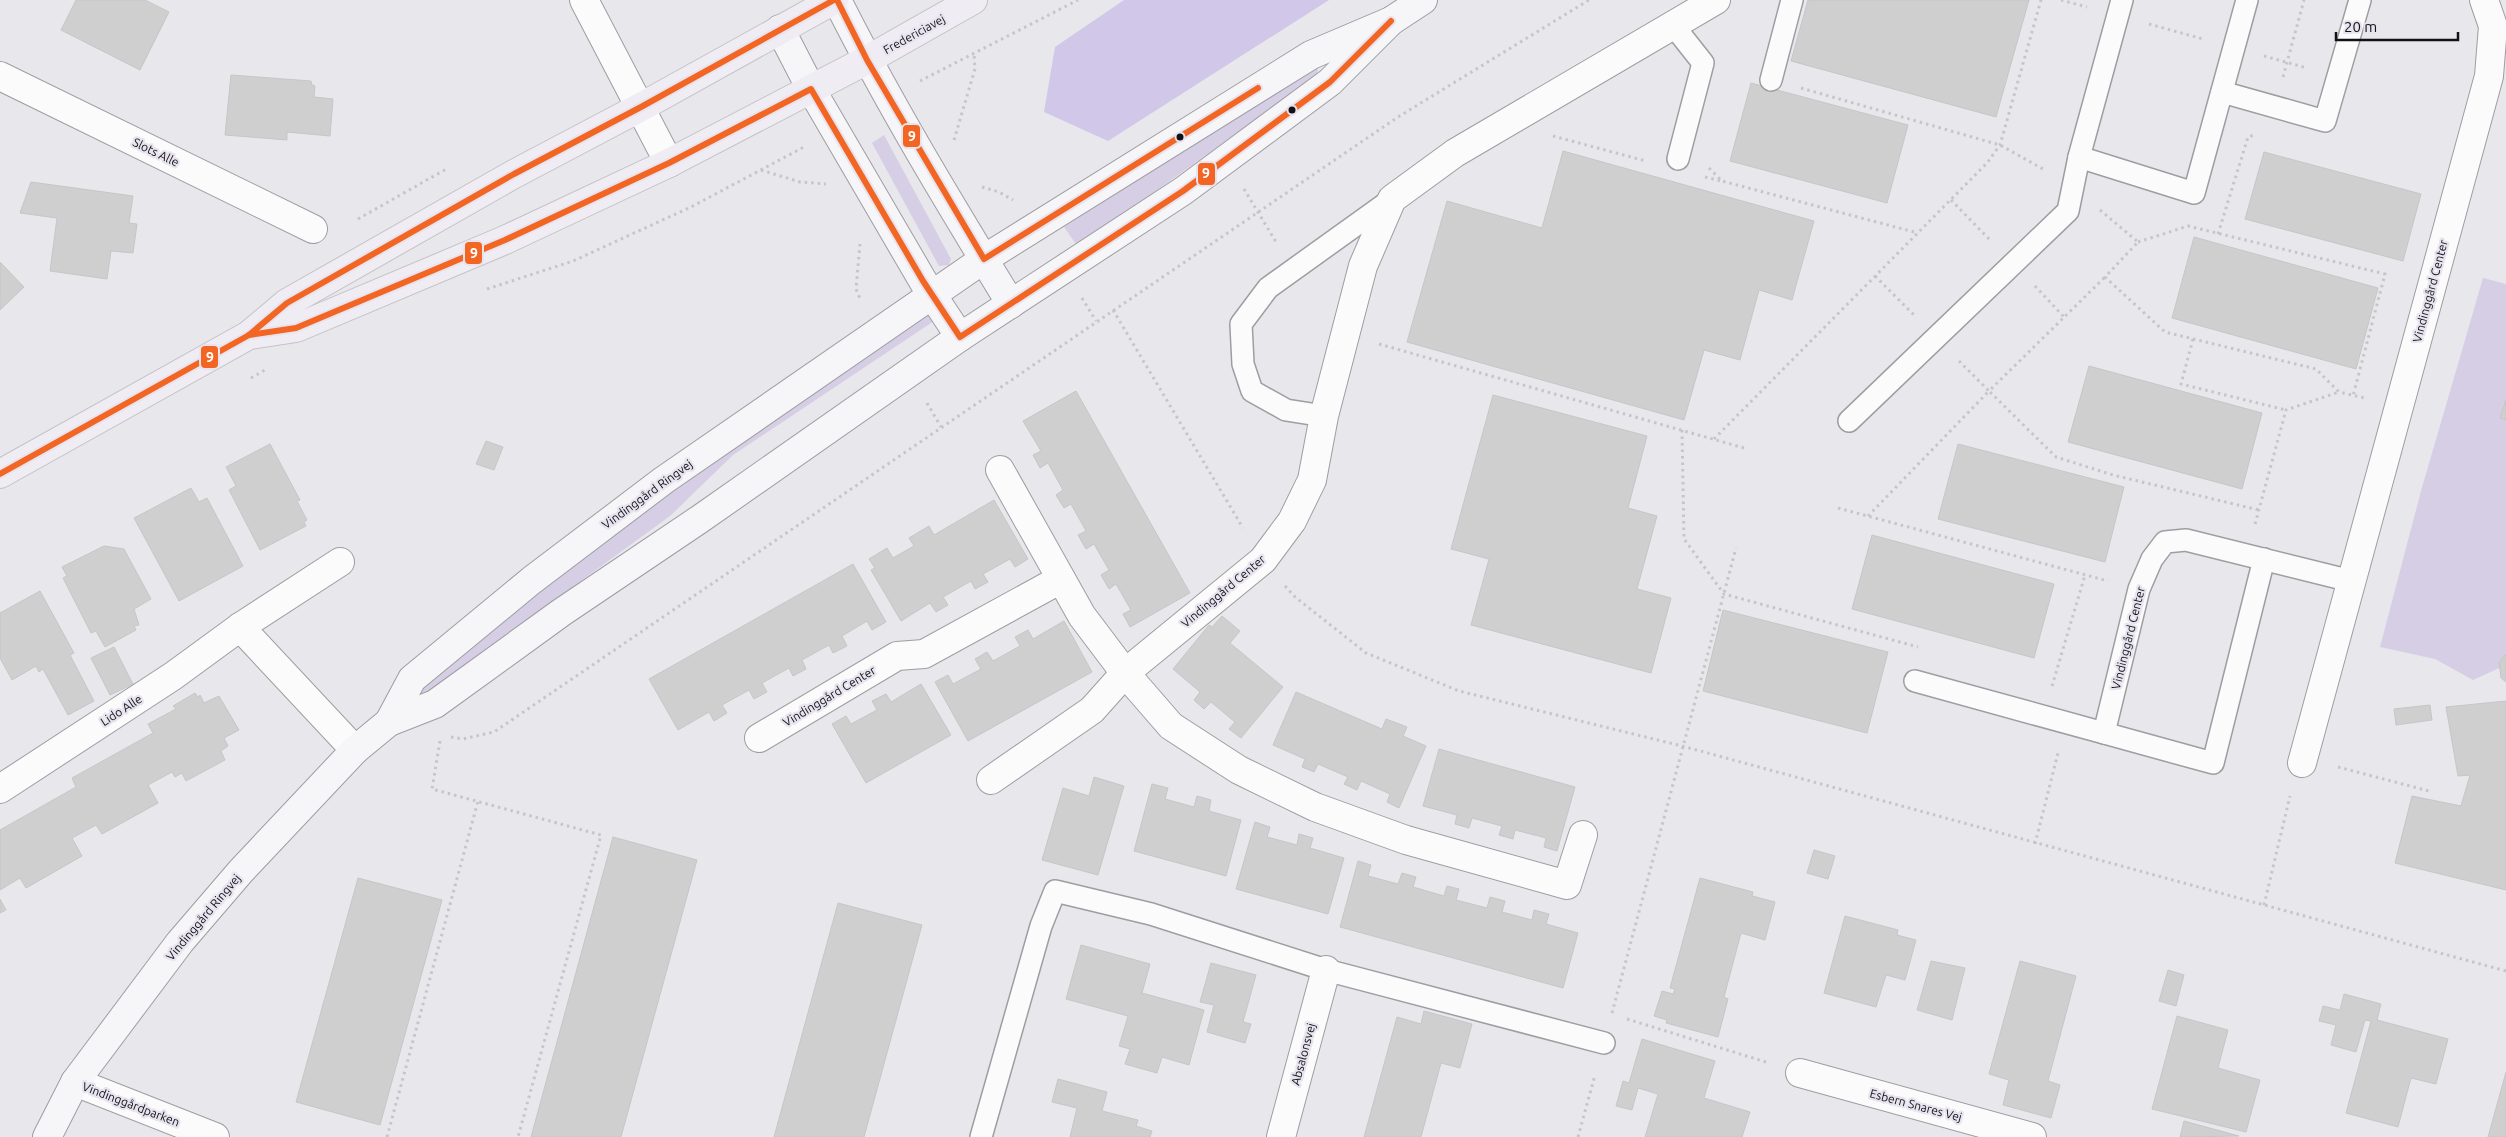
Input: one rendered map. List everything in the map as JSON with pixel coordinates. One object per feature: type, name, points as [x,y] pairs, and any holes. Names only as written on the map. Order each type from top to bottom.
[{"type":"main road","name":"Fredericiavej","points":[[0,474],[249,335],[287,303],[514,174],[641,108],[835,0]]},
{"type":"main road","name":"Fredericiavej","points":[[249,335],[296,328],[505,240],[669,163],[867,60],[973,0]]},
{"type":"street","points":[[584,0],[669,163]]},
{"type":"street","points":[[835,0],[867,60],[1011,304]]},
{"type":"street","name":"Vindinggård Ringvej","points":[[389,722],[412,679],[532,580],[664,480],[984,259],[1310,55],[1391,21],[1423,0]]},
{"type":"street","points":[[1392,199],[1455,153],[1716,0]]},
{"type":"street","name":"Vindinggård Center","points":[[2303,761],[2489,76],[2493,26],[2484,0]]},
{"type":"street","name":"Vindinggård Ringvej","points":[[47,1137],[75,1082],[180,942],[241,871],[355,750],[389,722],[435,704],[562,612],[700,519],[960,337],[1183,191],[1330,82],[1391,21]]},
{"type":"street","points":[[780,29],[811,90],[931,295],[960,337]]},
{"type":"street","name":"Slots Alle","points":[[0,76],[313,229]]},
{"type":"street","name":"Vindinggård Center","points":[[991,780],[1092,710],[1125,673],[1263,560],[1292,521],[1312,480],[1324,416],[1363,266],[1392,199]]},
{"type":"street","points":[[1000,470],[1082,616],[1125,673],[1171,726],[1239,770],[1315,807],[1406,840],[1567,885],[1583,835]]},
{"type":"street","name":"Lido Alle","points":[[0,789],[173,676],[240,627],[340,562]]},
{"type":"street","name":"Vindinggård Center","points":[[759,738],[897,656],[924,654],[1061,578]]},
{"type":"street","points":[[240,627],[355,750]]},
{"type":"street","name":"Absalonsvej","points":[[1281,1137],[1326,970]]},
{"type":"street","name":"Esbern Snares Vej","points":[[1800,1073],[2032,1137]]},
{"type":"street","name":"Vindinggårdparken","points":[[75,1082],[215,1137]]},
{"type":"lane","points":[[1771,80],[1792,0]]},
{"type":"lane","points":[[2079,157],[2194,193],[2247,0]]},
{"type":"lane","points":[[2222,92],[2325,121],[2360,0]]},
{"type":"lane","points":[[1849,421],[2068,211],[2079,157],[2120,8]]},
{"type":"lane","points":[[1673,25],[1703,63],[1678,158]]},
{"type":"lane","points":[[1324,416],[1286,410],[1252,391],[1243,364],[1241,324],[1268,288],[1392,199]]},
{"type":"lane","name":"Vindinggård Center","points":[[2104,733],[2139,590],[2152,559],[2166,542],[2186,540],[2351,581]]},
{"type":"lane","points":[[1914,681],[2212,763],[2255,557]]},
{"type":"lane","points":[[981,1137],[1041,926],[1055,891],[1151,914],[1326,970],[1604,1043]]},
{"type":"path","points":[[448,737],[463,738],[494,732],[1398,117],[1589,0]]},
{"type":"path","points":[[1714,439],[1988,163],[2000,145],[2040,0]]},
{"type":"path","points":[[2062,0],[2120,8],[2234,48],[2338,76]]},
{"type":"path","points":[[952,148],[975,69],[974,53]]},
{"type":"path","points":[[1771,80],[2000,145],[2074,186],[2138,242]]},
{"type":"path","points":[[1505,124],[1656,164]]},
{"type":"path","points":[[1678,158],[1711,168],[1722,181]]},
{"type":"path","points":[[761,170],[800,182],[829,184]]},
{"type":"path","points":[[1703,176],[1919,233]]},
{"type":"path","points":[[1252,184],[1244,189],[1294,270]]},
{"type":"path","points":[[1868,516],[1989,391],[2138,242],[2188,226],[2385,274],[2352,396]]},
{"type":"path","points":[[2105,277],[2165,332],[2316,369],[2339,392],[2399,406]]},
{"type":"path","points":[[1113,310],[1263,560],[1294,597],[1366,653],[1459,691],[1682,746],[2035,844],[2506,971]]},
{"type":"path","points":[[1345,334],[1744,448]]},
{"type":"path","points":[[2193,339],[2181,384],[2286,410],[2339,392]]},
{"type":"path","points":[[1989,391],[2056,456],[2113,475],[2259,510]]},
{"type":"path","points":[[2255,557],[2259,510],[2286,410]]},
{"type":"path","points":[[1682,430],[1684,539],[1724,594],[1922,648]]},
{"type":"path","points":[[1838,508],[2139,590]]},
{"type":"path","points":[[1578,1137],[1736,548]]},
{"type":"path","points":[[2043,683],[2052,686],[2085,575]]},
{"type":"path","points":[[2035,844],[2066,722]]},
{"type":"path","points":[[441,736],[432,789],[601,835],[518,1137]]},
{"type":"path","points":[[2264,905],[2293,783],[2303,761],[2429,790]]},
{"type":"path","points":[[387,1137],[478,801]]},
{"type":"path","points":[[1612,1014],[1800,1073]]},
{"type":"shaded area","points":[[1124,0],[1329,0],[1108,141],[1044,112],[1055,47]]},
{"type":"shaded area","points":[[1313,68],[1318,69],[1317,75],[1078,247],[1064,227]]},
{"type":"shaded area","points":[[884,135],[951,259],[949,265],[939,266],[872,143]]},
{"type":"shaded area","points":[[2483,278],[2506,284],[2506,665],[2473,680],[2435,659],[2380,647],[2421,491]]},
{"type":"shaded area","points":[[929,313],[934,321],[733,455],[670,516],[424,695],[419,690],[667,490]]},
{"type":"building","points":[[76,0],[145,0],[169,12],[140,70],[61,30]]},
{"type":"building","points":[[1808,0],[2029,0],[1996,117],[1791,61]]},
{"type":"building","points":[[231,75],[311,81],[312,85],[315,86],[314,97],[333,99],[330,136],[287,132],[287,140],[225,135]]},
{"type":"building","points":[[1751,83],[1908,125],[1887,203],[1730,161]]},
{"type":"building","points":[[1563,151],[1814,221],[1792,300],[1759,290],[1740,360],[1704,350],[1684,420],[1407,342],[1447,201],[1542,228]]},
{"type":"building","points":[[2264,152],[2421,194],[2403,261],[2245,219]]},
{"type":"building","points":[[31,182],[133,196],[129,223],[137,224],[133,253],[111,251],[107,279],[50,271],[57,218],[20,213]]},
{"type":"building","points":[[2194,237],[2378,288],[2356,369],[2172,318]]},
{"type":"building","points":[[0,262],[24,287],[0,310]]},
{"type":"building","points":[[2089,366],[2262,413],[2242,489],[2068,442]]},
{"type":"building","points":[[1076,391],[1190,593],[1130,627],[1123,614],[1131,610],[1116,584],[1109,589],[1101,575],[1109,570],[1094,544],[1086,549],[1078,535],[1086,531],[1071,504],[1064,508],[1056,495],[1063,490],[1048,463],[1040,468],[1033,455],[1041,451],[1023,421]]},
{"type":"building","points":[[1493,395],[1647,436],[1628,508],[1657,516],[1637,589],[1671,598],[1651,673],[1471,625],[1489,559],[1451,549]]},
{"type":"building","points":[[2506,400],[2506,420],[2500,418]]},
{"type":"building","points":[[486,441],[503,447],[494,470],[476,464]]},
{"type":"building","points":[[270,444],[300,500],[297,501],[307,520],[304,522],[306,526],[260,550],[229,490],[236,486],[226,467]]},
{"type":"building","points":[[1958,444],[2124,487],[2105,562],[1938,519]]},
{"type":"building","points":[[191,488],[199,502],[207,498],[243,566],[179,601],[134,518]]},
{"type":"building","points":[[994,500],[1028,559],[1015,567],[1010,559],[983,574],[988,582],[975,589],[971,581],[943,597],[948,605],[936,612],[930,603],[901,621],[871,570],[875,568],[869,559],[887,548],[893,558],[914,546],[909,538],[929,526],[934,535]]},
{"type":"building","points":[[1872,535],[2054,584],[2034,658],[1852,609]]},
{"type":"building","points":[[104,546],[124,549],[151,599],[134,609],[139,625],[134,626],[136,630],[105,647],[96,631],[91,633],[63,578],[67,576],[62,567]]},
{"type":"building","points":[[853,564],[886,622],[872,630],[867,621],[842,636],[847,646],[833,653],[829,645],[802,660],[806,669],[793,676],[789,668],[762,683],[767,692],[754,699],[749,690],[722,705],[727,713],[714,721],[709,712],[678,730],[649,679]]},
{"type":"building","points":[[40,591],[74,653],[70,655],[94,701],[68,715],[43,669],[39,672],[36,666],[12,680],[0,658],[0,613]]},
{"type":"building","points":[[1723,610],[1888,652],[1867,733],[1703,691]]},
{"type":"building","points":[[1222,616],[1240,631],[1230,643],[1283,687],[1241,738],[1229,729],[1235,722],[1211,702],[1204,709],[1194,700],[1200,692],[1173,669],[1209,625],[1212,627]]},
{"type":"building","points":[[1064,621],[1092,672],[968,741],[935,682],[948,675],[953,684],[981,669],[975,659],[987,652],[993,661],[1020,646],[1015,637],[1028,630],[1033,639]]},
{"type":"building","points":[[114,647],[133,684],[110,695],[91,658]]},
{"type":"building","points":[[2506,654],[2506,682],[2501,678],[2499,662]]},
{"type":"building","points":[[921,684],[951,735],[866,783],[832,724],[846,716],[851,724],[877,710],[872,701],[886,694],[891,702]]},
{"type":"building","points":[[1296,692],[1382,729],[1386,719],[1407,727],[1403,736],[1426,746],[1399,808],[1387,802],[1390,794],[1361,781],[1357,790],[1344,784],[1348,777],[1318,764],[1314,772],[1302,767],[1305,759],[1273,745]]},
{"type":"building","points":[[195,693],[198,697],[200,695],[204,703],[219,696],[239,730],[224,738],[228,746],[221,751],[225,760],[186,781],[182,773],[175,777],[172,772],[148,785],[158,803],[102,834],[96,825],[72,838],[82,856],[26,888],[20,878],[0,890],[0,830],[76,787],[72,778],[153,733],[148,724],[176,709],[173,706]]},
{"type":"building","points":[[2506,701],[2506,890],[2395,863],[2412,796],[2461,806],[2470,775],[2458,776],[2446,707]]},
{"type":"building","points":[[2430,705],[2432,720],[2396,725],[2394,709]]},
{"type":"building","points":[[1439,749],[1575,787],[1557,851],[1544,847],[1546,838],[1515,830],[1513,839],[1499,835],[1502,826],[1472,818],[1469,828],[1455,824],[1457,815],[1423,806]]},
{"type":"building","points":[[1094,777],[1124,786],[1098,875],[1042,860],[1063,788],[1089,796]]},
{"type":"building","points":[[1152,784],[1168,788],[1165,799],[1194,807],[1197,796],[1211,800],[1209,811],[1241,820],[1226,876],[1134,851]]},
{"type":"building","points":[[1255,822],[1270,827],[1267,837],[1297,845],[1299,834],[1313,838],[1310,848],[1344,858],[1328,914],[1236,889]]},
{"type":"building","points":[[613,837],[697,860],[621,1137],[531,1137]]},
{"type":"building","points":[[1814,850],[1835,856],[1828,879],[1807,873]]},
{"type":"building","points":[[1358,861],[1371,865],[1368,876],[1398,884],[1402,873],[1416,877],[1413,887],[1444,896],[1447,886],[1459,889],[1456,900],[1487,908],[1490,897],[1505,901],[1502,912],[1532,920],[1534,910],[1549,914],[1546,924],[1578,933],[1563,988],[1340,927]]},
{"type":"building","points":[[358,878],[442,900],[380,1125],[296,1102]]},
{"type":"building","points":[[1700,878],[1753,892],[1752,896],[1775,902],[1765,940],[1741,933],[1724,997],[1728,999],[1718,1037],[1666,1023],[1667,1020],[1654,1016],[1662,991],[1673,994],[1675,989],[1670,988]]},
{"type":"building","points":[[0,899],[6,910],[0,913]]},
{"type":"building","points":[[838,903],[922,925],[864,1137],[774,1137]]},
{"type":"building","points":[[1845,916],[1898,930],[1897,935],[1916,940],[1905,980],[1886,975],[1876,1007],[1824,993]]},
{"type":"building","points":[[1081,945],[1150,964],[1142,993],[1204,1010],[1189,1065],[1162,1057],[1157,1073],[1125,1064],[1130,1049],[1119,1046],[1128,1016],[1066,999]]},
{"type":"building","points":[[1931,961],[1965,968],[1952,1020],[1917,1010]]},
{"type":"building","points":[[2020,961],[2076,976],[2048,1081],[2060,1085],[2051,1118],[2003,1105],[2009,1080],[1989,1074]]},
{"type":"building","points":[[1211,963],[1256,975],[1243,1022],[1251,1024],[1245,1043],[1207,1032],[1214,1005],[1200,1002]]},
{"type":"building","points":[[2168,970],[2184,975],[2176,1006],[2159,1001]]},
{"type":"building","points":[[2344,994],[2381,1004],[2377,1020],[2448,1039],[2436,1084],[2411,1078],[2398,1127],[2346,1113],[2371,1021],[2365,1020],[2356,1052],[2331,1045],[2336,1025],[2319,1021],[2323,1006],[2340,1010]]},
{"type":"building","points":[[1424,1011],[1472,1024],[1460,1068],[1441,1063],[1421,1137],[1364,1137],[1397,1017],[1421,1024]]},
{"type":"building","points":[[2177,1016],[2228,1030],[2218,1068],[2260,1080],[2246,1132],[2152,1109]]},
{"type":"building","points":[[1642,1039],[1715,1061],[1704,1098],[1750,1112],[1742,1137],[1645,1137],[1658,1094],[1638,1088],[1632,1110],[1616,1106],[1623,1081],[1629,1083]]},
{"type":"building","points":[[2506,1072],[2506,1137],[2488,1137]]},
{"type":"building","points":[[1058,1079],[1107,1092],[1102,1111],[1138,1120],[1136,1126],[1152,1131],[1150,1137],[1070,1137],[1077,1108],[1052,1102]]},
{"type":"building","points":[[2184,1121],[2239,1136],[2180,1137]]},
{"type":"transit line","name":"9","points":[[0,474],[249,335],[287,303],[514,174],[641,107],[834,0]]},
{"type":"transit line","name":"9","points":[[837,0],[867,60],[984,259],[1258,88]]},
{"type":"transit line","name":"9","points":[[249,335],[296,328],[505,240],[669,163],[811,89],[923,281],[960,337],[1183,191],[1330,82],[1391,21]]}]
